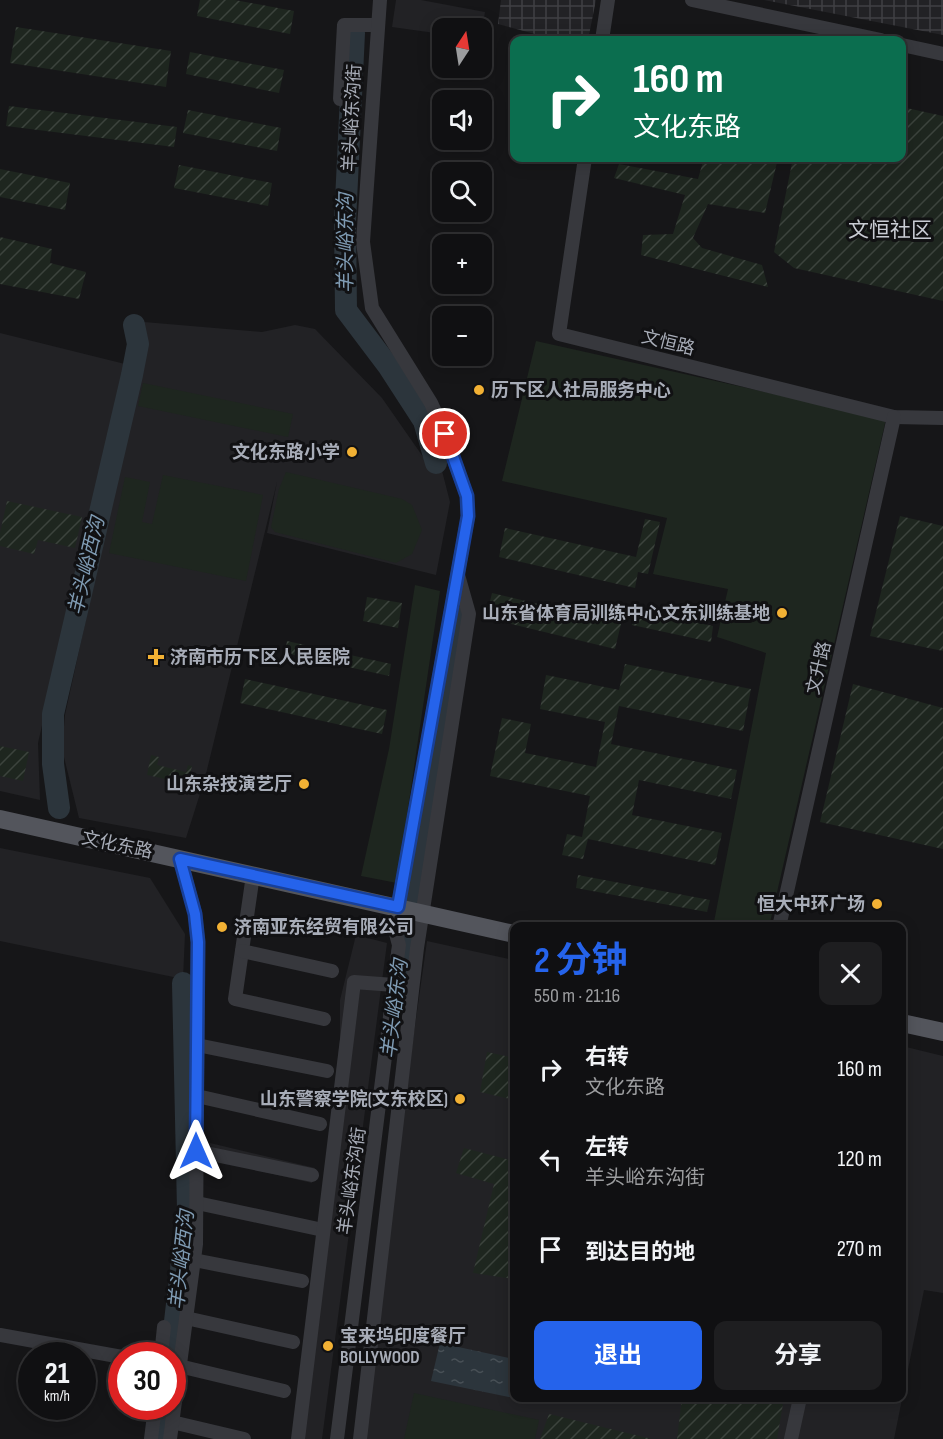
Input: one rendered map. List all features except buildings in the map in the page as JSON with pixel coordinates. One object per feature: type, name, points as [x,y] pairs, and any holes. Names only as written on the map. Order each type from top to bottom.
[{"type":"main road","name":"文化东路","points":[[0,819],[510,933]]},
{"type":"main road","points":[[906,1024],[943,1032]]},
{"type":"street","name":"羊头峪东沟街","points":[[337,1435],[399,945],[395,930],[398,907],[468,516],[467,496],[445,434],[431,403],[372,308],[363,242],[376,25],[380,0]]},
{"type":"street","points":[[603,36],[608,0]]},
{"type":"street","points":[[692,0],[862,36]]},
{"type":"street","points":[[340,99],[344,25],[376,25]]},
{"type":"street","points":[[906,46],[943,54]]},
{"type":"street","name":"文恒路","points":[[584,162],[560,334],[894,417],[943,418]]},
{"type":"street","name":"文升路","points":[[780,922],[894,417]]},
{"type":"street","name":"羊头峪东沟街","points":[[360,1437],[422,913],[469,614],[457,573]]},
{"type":"street","points":[[180,859],[195,914],[198,942],[194,1260],[182,1342]]},
{"type":"street","points":[[254,875],[235,999],[324,1018]]},
{"type":"street","points":[[242,951],[332,971]]},
{"type":"street","points":[[298,1439],[354,982],[394,985]]},
{"type":"street","points":[[197,1045],[327,1071]]},
{"type":"street","points":[[197,1096],[320,1124]]},
{"type":"street","points":[[196,1151],[312,1175]]},
{"type":"street","points":[[196,1203],[323,1230]]},
{"type":"street","points":[[194,1260],[302,1281]]},
{"type":"street","points":[[186,1318],[293,1342]]},
{"type":"street","points":[[162,1342],[164,1328]]},
{"type":"street","points":[[0,1335],[108,1354]]},
{"type":"street","points":[[186,1368],[284,1391]]},
{"type":"street","points":[[791,1439],[799,1402]]},
{"type":"street","points":[[151,1439],[153,1420]]},
{"type":"street","points":[[170,1439],[172,1422],[244,1439]]},
{"type":"street","points":[[337,1435],[360,1437]]},
{"type":"shaded area","points":[[200,0],[235,0],[294,11],[290,34],[197,16]]},
{"type":"shaded area","points":[[396,0],[421,0],[485,12],[484,18],[432,18],[432,33],[392,27]]},
{"type":"shaded area","points":[[501,0],[596,0],[589,36],[542,36],[498,24]]},
{"type":"shaded area","points":[[764,0],[943,0],[943,35]]},
{"type":"shaded area","points":[[16,27],[171,51],[166,87],[10,63]]},
{"type":"shaded area","points":[[190,52],[284,70],[279,93],[186,74]]},
{"type":"shaded area","points":[[9,106],[177,127],[174,147],[6,126]]},
{"type":"shaded area","points":[[906,108],[943,116],[943,301],[794,268],[774,252],[792,162],[906,162]]},
{"type":"shaded area","points":[[188,110],[281,128],[277,151],[183,133]]},
{"type":"shaded area","points":[[703,162],[777,162],[765,213],[708,204],[693,238],[702,248],[762,265],[768,287],[641,255],[643,235],[673,234],[685,195],[614,178],[619,164],[698,179]]},
{"type":"shaded area","points":[[179,165],[272,183],[268,206],[174,188]]},
{"type":"shaded area","points":[[0,169],[70,183],[65,210],[0,197]]},
{"type":"shaded area","points":[[0,237],[52,249],[50,263],[86,272],[79,299],[0,284]]},
{"type":"shaded area","points":[[144,322],[262,332],[295,325],[315,329],[382,398],[428,464],[440,463],[450,502],[436,575],[267,533],[277,482],[205,778],[186,838],[79,818],[62,749],[65,715],[132,408]]},
{"type":"shaded area","points":[[0,333],[125,364],[38,743],[40,800],[0,791]]},
{"type":"shaded area","name":"山东省体育局训练中心文东训练基地","points":[[536,341],[886,419],[770,922],[714,922],[766,653],[717,637],[728,589],[653,574],[667,518],[502,481]]},
{"type":"shaded area","points":[[143,383],[293,414],[288,437],[138,406]]},
{"type":"shaded area","points":[[286,472],[402,499],[412,505],[422,530],[412,554],[396,563],[275,532],[271,527],[279,489]]},
{"type":"shaded area","points":[[163,475],[263,495],[246,581],[109,553],[125,477],[150,482],[142,522],[152,524]]},
{"type":"shaded area","points":[[7,501],[82,517],[75,548],[38,540],[34,554],[0,546],[0,533]]},
{"type":"shaded area","points":[[900,516],[943,526],[943,651],[870,636]]},
{"type":"shaded area","points":[[645,519],[660,522],[648,574],[638,572],[635,588],[499,557],[505,528],[636,557]]},
{"type":"shaded area","points":[[415,585],[440,591],[397,883],[361,876],[389,749]]},
{"type":"shaded area","points":[[492,593],[621,624],[615,649],[486,618]]},
{"type":"shaded area","points":[[367,597],[402,603],[398,628],[363,621]]},
{"type":"shaded area","points":[[635,609],[713,626],[711,642],[632,625]]},
{"type":"shaded area","points":[[287,641],[391,664],[389,676],[285,653]]},
{"type":"shaded area","points":[[625,664],[751,689],[743,731],[619,706],[611,744],[737,770],[731,799],[639,780],[632,815],[722,833],[715,865],[588,839],[583,859],[562,855],[567,834],[582,837],[590,796],[490,776],[502,718],[531,724],[525,753],[596,767],[605,722],[540,709],[546,675],[619,690]]},
{"type":"shaded area","points":[[245,679],[387,710],[382,734],[240,703]]},
{"type":"shaded area","points":[[853,684],[943,708],[943,849],[820,822]]},
{"type":"shaded area","points":[[0,746],[29,752],[23,781],[0,776]]},
{"type":"shaded area","points":[[151,755],[159,757],[157,765],[186,772],[188,765],[192,766],[188,784],[147,775]]},
{"type":"shaded area","points":[[0,848],[150,878],[185,934],[183,979],[0,941]]},
{"type":"shaded area","points":[[578,875],[710,900],[707,912],[576,888]]},
{"type":"shaded area","points":[[356,935],[387,943],[322,1439],[294,1439],[340,1039],[340,1000]]},
{"type":"shaded area","name":"山东警察学院(文东校区)","points":[[427,941],[510,959],[510,1402],[901,1402],[894,1439],[364,1439],[385,1238]]},
{"type":"shaded area","name":"山东警察学院(文东校区)","points":[[906,1047],[943,1056],[943,1293],[924,1290],[906,1379]]},
{"type":"shaded area","points":[[487,1052],[510,1057],[510,1099],[480,1092]]},
{"type":"shaded area","points":[[210,1143],[315,1168],[312,1183],[209,1159]]},
{"type":"shaded area","points":[[464,1148],[510,1160],[510,1278],[473,1273],[494,1184],[456,1173]]},
{"type":"shaded area","points":[[414,1393],[539,1420],[535,1439],[404,1439]]},
{"type":"shaded area","points":[[682,1402],[783,1402],[777,1439],[677,1439]]},
{"type":"shaded area","points":[[549,1414],[652,1439],[540,1439]]},
{"type":"water","points":[[440,1343],[510,1358],[510,1397],[431,1381]]},
{"type":"waterway","name":"羊头峪东沟","points":[[354,33],[345,222],[346,310],[389,367],[424,421],[436,463]]},
{"type":"waterway","name":"羊头峪西沟","points":[[59,808],[53,764],[53,714],[132,375],[138,344],[134,325]]},
{"type":"waterway","name":"羊头峪东沟","points":[[400,967],[457,617]]},
{"type":"waterway","name":"羊头峪西沟","points":[[173,1342],[188,1209],[183,983]]},
{"type":"waterway","name":"羊头峪西沟","points":[[160,1439],[162,1420]]},
{"type":"place","name":"历下区人社局服务中心","points":[[479,390]]},
{"type":"place","name":"文化东路小学","points":[[352,452]]},
{"type":"place","name":"山东省体育局训练中心文东训练基地","points":[[782,613]]},
{"type":"place","name":"济南市历下区人民医院","points":[[156,657]]},
{"type":"place","name":"山东杂技演艺厅","points":[[304,784]]},
{"type":"place","name":"恒大中环广场","points":[[877,904]]},
{"type":"place","name":"济南亚东经贸有限公司","points":[[222,927]]},
{"type":"place","name":"山东警察学院(文东校区)","points":[[460,1099]]},
{"type":"place","name":"宝来坞印度餐厅 BOLLYWOOD","points":[[328,1346]]},
{"type":"district","name":"文恒社区","points":[[890,230]]},
{"type":"route","points":[[196,1151],[198,942],[195,914],[180,859],[398,907],[468,516],[467,496],[445,434]]}]
